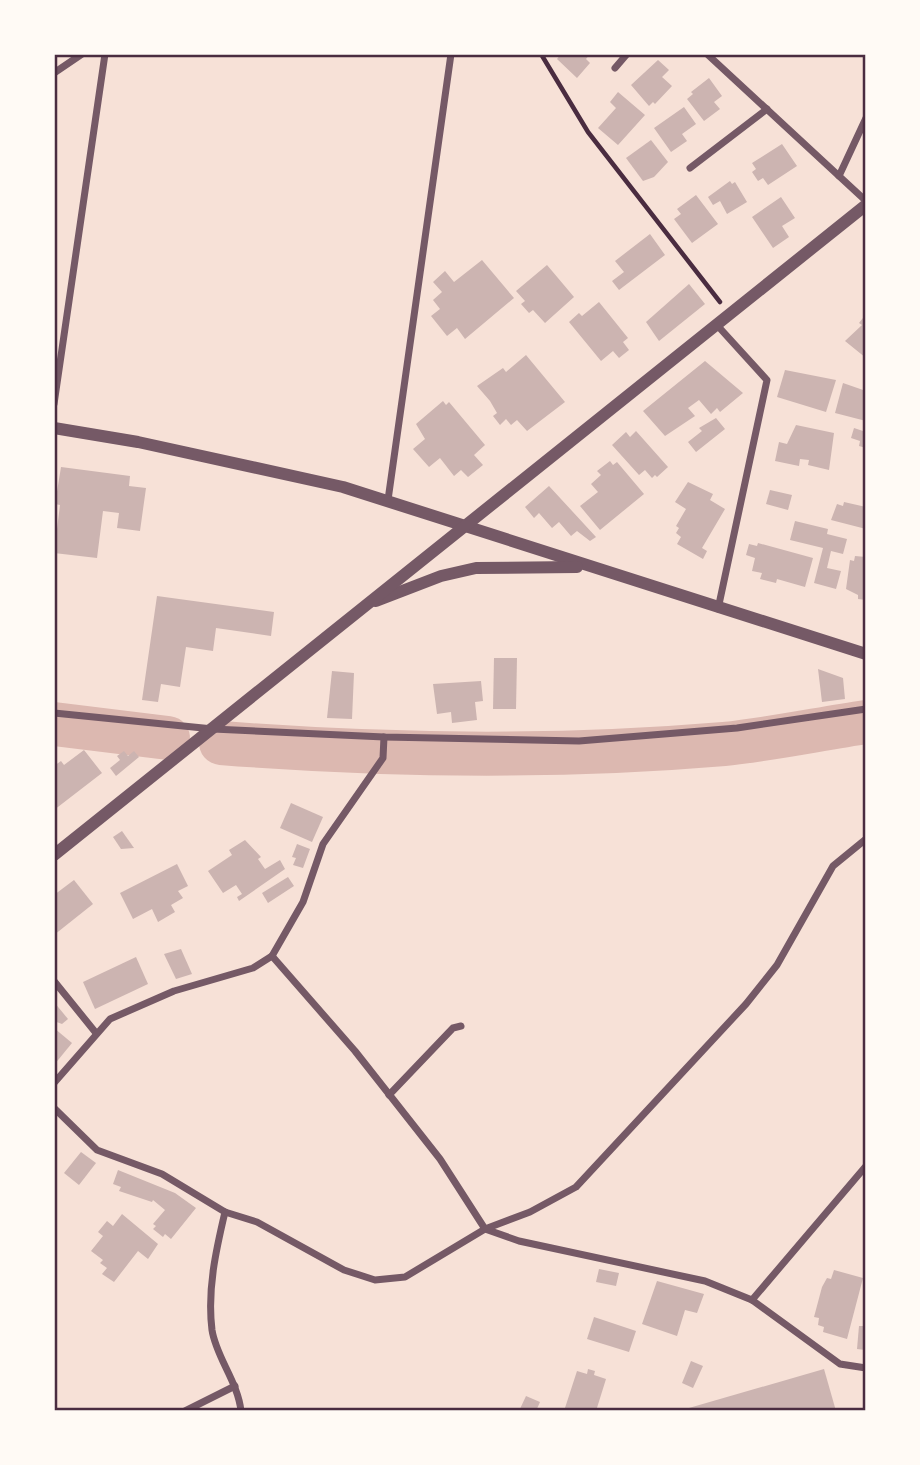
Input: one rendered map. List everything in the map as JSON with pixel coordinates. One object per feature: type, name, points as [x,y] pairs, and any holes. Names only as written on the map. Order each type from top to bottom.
[{"type":"street","points":[[54,74],[82,54]]},
{"type":"street","points":[[54,404],[104,54]]},
{"type":"street","points":[[388,500],[451,54]]},
{"type":"street","points":[[615,68],[627,54]]},
{"type":"street","points":[[54,855],[866,203],[707,54]]},
{"type":"street","points":[[690,168],[767,109]]},
{"type":"street","points":[[839,176],[866,118]]},
{"type":"street","points":[[716,324],[767,380],[718,609]]},
{"type":"street","points":[[54,428],[138,442],[388,500],[718,609],[866,654]]},
{"type":"street","points":[[363,606],[441,576],[475,568],[591,568]]},
{"type":"street","points":[[54,713],[214,729],[384,741],[579,741],[737,728],[866,709]]},
{"type":"street","points":[[54,1083],[110,1019],[174,991],[253,968],[271,957],[303,902],[323,844],[383,758],[384,741]]},
{"type":"street","points":[[54,1108],[97,1150],[162,1174],[225,1212],[257,1222],[344,1270],[376,1280],[405,1277],[485,1229],[530,1212],[576,1187],[746,1004],[777,965],[833,866],[866,839]]},
{"type":"street","points":[[271,957],[355,1051],[440,1160],[485,1229],[519,1241],[705,1281],[751,1300],[840,1364],[866,1368]]},
{"type":"street","points":[[54,981],[96,1033]]},
{"type":"street","points":[[389,1095],[453,1028],[461,1026]]},
{"type":"street","points":[[751,1300],[866,1167]]},
{"type":"street","points":[[225,1212],[213,1263],[212,1331],[235,1386],[241,1411]]},
{"type":"street","points":[[185,1411],[235,1386]]},
{"type":"path","points":[[541,54],[588,132],[730,313]]},
{"type":"building","points":[[561,54],[590,54],[586,59],[590,63],[577,78],[557,59]]},
{"type":"building","points":[[658,60],[669,70],[662,77],[672,86],[655,104],[653,102],[649,106],[631,85]]},
{"type":"building","points":[[709,78],[722,96],[714,102],[720,109],[704,121],[687,99],[693,94],[691,92]]},
{"type":"building","points":[[618,92],[645,115],[618,145],[598,128],[616,108],[610,102]]},
{"type":"building","points":[[684,107],[696,124],[682,134],[687,141],[671,152],[654,128]]},
{"type":"building","points":[[651,140],[668,162],[654,177],[643,181],[626,158]]},
{"type":"building","points":[[782,144],[797,166],[768,185],[763,178],[758,181],[752,172],[756,169],[752,163]]},
{"type":"building","points":[[730,181],[732,184],[735,182],[747,202],[727,214],[720,201],[713,205],[708,197]]},
{"type":"building","points":[[696,195],[718,224],[692,243],[674,219],[681,214],[677,209]]},
{"type":"building","points":[[781,197],[795,218],[782,226],[789,237],[773,248],[752,217]]},
{"type":"building","points":[[650,234],[665,255],[619,290],[612,281],[624,272],[615,261]]},
{"type":"building","points":[[482,260],[514,298],[465,339],[457,328],[447,336],[431,316],[440,309],[433,300],[442,292],[433,282],[445,271],[454,282]]},
{"type":"building","points":[[547,265],[574,297],[545,323],[533,310],[529,313],[521,304],[525,301],[516,291]]},
{"type":"building","points":[[689,284],[705,304],[659,341],[646,322]]},
{"type":"building","points":[[599,302],[628,338],[623,342],[629,350],[619,358],[613,351],[601,361],[569,322],[579,313],[582,316]]},
{"type":"building","points":[[866,314],[866,358],[845,341],[862,325],[859,323]]},
{"type":"building","points":[[526,355],[565,402],[527,431],[517,420],[511,425],[506,419],[500,425],[493,416],[497,413],[490,401],[477,386],[503,368],[506,372]]},
{"type":"building","points":[[705,361],[743,393],[720,412],[717,408],[711,414],[699,400],[688,408],[695,416],[665,436],[643,411]]},
{"type":"building","points":[[785,370],[836,380],[826,412],[777,397]]},
{"type":"building","points":[[843,383],[866,391],[866,421],[835,413]]},
{"type":"building","points":[[443,401],[446,405],[449,402],[485,445],[474,455],[483,465],[468,477],[461,470],[454,476],[440,458],[429,467],[413,449],[425,439],[416,424]]},
{"type":"building","points":[[716,418],[725,429],[696,452],[688,442],[702,431],[699,428]]},
{"type":"building","points":[[796,425],[834,433],[829,470],[808,465],[809,460],[800,459],[799,466],[775,461],[779,442],[787,444]]},
{"type":"building","points":[[854,428],[866,432],[866,448],[859,446],[860,441],[851,438]]},
{"type":"building","points":[[636,431],[668,467],[657,477],[655,475],[652,478],[645,470],[639,475],[612,445],[626,432],[630,437]]},
{"type":"building","points":[[610,461],[613,465],[617,462],[644,494],[600,530],[580,506],[598,492],[591,484],[601,475],[597,471]]},
{"type":"building","points":[[61,467],[130,476],[129,486],[146,488],[140,531],[117,528],[119,513],[103,511],[97,558],[54,553],[60,505],[55,504]]},
{"type":"building","points":[[688,482],[713,494],[710,500],[725,509],[702,548],[707,551],[703,559],[677,544],[681,537],[676,533],[679,528],[676,526],[686,509],[675,502]]},
{"type":"building","points":[[549,486],[596,537],[590,541],[577,531],[571,536],[559,522],[552,528],[539,513],[534,518],[525,507]]},
{"type":"building","points":[[770,490],[792,495],[788,510],[766,504]]},
{"type":"building","points":[[844,502],[866,507],[866,529],[831,520],[837,504],[843,506]]},
{"type":"building","points":[[795,521],[828,529],[827,534],[847,539],[843,554],[831,551],[827,568],[841,571],[836,589],[814,583],[823,548],[790,540]]},
{"type":"building","points":[[758,543],[813,558],[805,587],[777,579],[776,583],[760,579],[762,573],[752,571],[755,558],[746,555],[749,544],[757,546]]},
{"type":"building","points":[[855,556],[866,557],[866,600],[858,599],[858,595],[846,589],[850,560],[854,561]]},
{"type":"building","points":[[157,596],[274,612],[271,636],[216,628],[213,651],[186,647],[180,687],[161,684],[158,702],[142,700]]},
{"type":"building","points":[[494,658],[517,658],[516,709],[493,709]]},
{"type":"building","points":[[818,669],[843,678],[845,699],[822,702]]},
{"type":"building","points":[[332,671],[354,673],[352,719],[327,718]]},
{"type":"building","points":[[481,681],[483,701],[475,702],[477,720],[452,723],[451,712],[437,714],[433,684]]},
{"type":"building","points":[[84,750],[102,773],[54,810],[54,766],[61,761],[64,765]]},
{"type":"building","points":[[124,751],[128,756],[134,751],[139,757],[116,776],[110,768],[120,760],[117,756]]},
{"type":"building","points":[[291,803],[323,817],[312,842],[280,828]]},
{"type":"building","points":[[122,831],[134,848],[121,849],[113,837]]},
{"type":"building","points":[[245,840],[261,857],[258,859],[265,869],[280,860],[285,869],[239,901],[237,897],[242,894],[236,885],[223,893],[208,871],[232,855],[229,850]]},
{"type":"building","points":[[297,844],[310,849],[303,868],[293,865],[296,858],[292,857]]},
{"type":"building","points":[[177,864],[188,886],[178,891],[183,898],[171,905],[175,912],[158,922],[152,909],[133,919],[120,893]]},
{"type":"building","points":[[288,877],[294,886],[268,903],[262,893]]},
{"type":"building","points":[[74,880],[93,904],[54,935],[54,895]]},
{"type":"building","points":[[181,949],[192,974],[176,979],[164,954]]},
{"type":"building","points":[[136,957],[148,984],[95,1009],[83,982]]},
{"type":"building","points":[[54,1002],[68,1019],[62,1024],[54,1021]]},
{"type":"building","points":[[54,1028],[72,1043],[54,1065]]},
{"type":"building","points":[[81,1152],[96,1163],[79,1185],[64,1173]]},
{"type":"building","points":[[118,1170],[175,1193],[196,1208],[171,1239],[165,1234],[163,1237],[153,1229],[156,1226],[153,1224],[165,1210],[153,1200],[152,1202],[119,1191],[121,1187],[113,1184]]},
{"type":"building","points":[[122,1214],[158,1244],[148,1259],[138,1251],[114,1282],[102,1274],[107,1268],[100,1263],[103,1260],[91,1251],[103,1236],[98,1232],[107,1221],[113,1226]]},
{"type":"building","points":[[599,1269],[619,1273],[616,1286],[596,1282]]},
{"type":"building","points":[[834,1270],[863,1278],[847,1339],[823,1332],[824,1327],[818,1325],[819,1318],[814,1317],[822,1287],[827,1278],[831,1279]]},
{"type":"building","points":[[657,1281],[704,1294],[697,1313],[685,1310],[677,1336],[642,1324]]},
{"type":"building","points":[[594,1317],[636,1331],[629,1352],[587,1339]]},
{"type":"building","points":[[859,1326],[866,1326],[865,1350],[857,1349]]},
{"type":"building","points":[[691,1361],[703,1366],[693,1388],[682,1383]]},
{"type":"building","points":[[588,1369],[595,1371],[594,1375],[606,1379],[596,1411],[564,1411],[577,1371],[587,1374]]},
{"type":"building","points":[[824,1369],[836,1411],[682,1411],[682,1410]]},
{"type":"building","points":[[526,1396],[540,1402],[536,1411],[519,1411]]},
{"type":"waterway","points":[[221,743],[410,753],[599,752],[724,744],[866,722]]},
{"type":"waterway","points":[[54,724],[168,738]]}]
